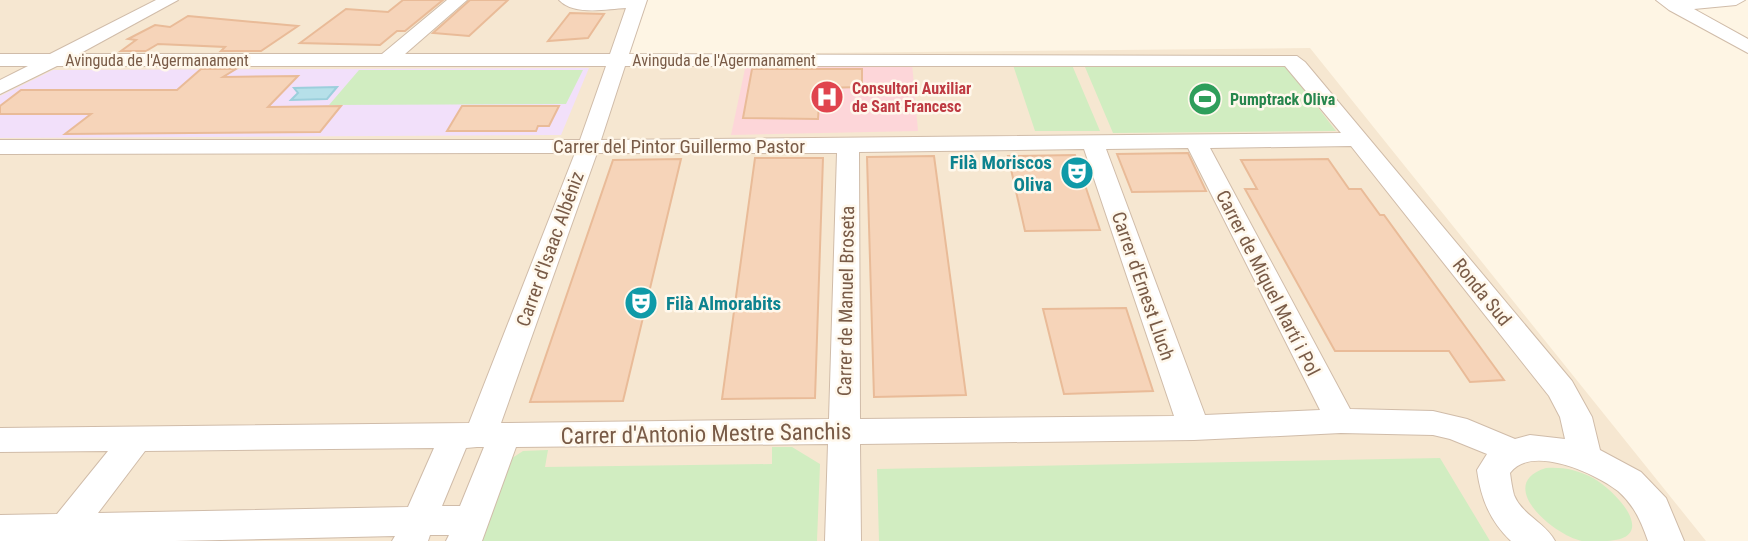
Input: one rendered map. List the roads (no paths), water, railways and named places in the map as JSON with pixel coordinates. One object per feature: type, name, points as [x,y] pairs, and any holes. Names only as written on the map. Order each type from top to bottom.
[{"type":"street","points":[[0,71],[143,0]]},
{"type":"street","points":[[0,88],[169,0]]},
{"type":"street","points":[[388,59],[457,0]]},
{"type":"street","points":[[568,0],[578,4],[637,2]]},
{"type":"street","points":[[1670,3],[1736,0]]},
{"type":"street","name":"Carrer d'Isaac Albéniz","points":[[414,531],[480,436],[588,147],[637,2]]},
{"type":"street","points":[[1670,3],[1748,47]]},
{"type":"street","name":"Avinguda de l'Agermanament","points":[[0,60],[1290,60],[1298,66],[1357,139]]},
{"type":"street","name":"Carrer del Pintor Guillermo Pastor","points":[[0,147],[848,146],[1357,139]]},
{"type":"street","name":"Ronda Sud","points":[[1357,139],[1561,389],[1576,417],[1585,456]]},
{"type":"street","name":"Carrer d'Ernest Lluch","points":[[1093,143],[1194,428]]},
{"type":"street","name":"Carrer de Miquel Martí i Pol","points":[[1197,143],[1341,421]]},
{"type":"street","name":"Carrer de Manuel Broseta","points":[[842,541],[848,146]]},
{"type":"street","name":"Carrer d'Antonio Mestre Sanchis","points":[[0,440],[845,433],[1194,428],[1341,421],[1412,422],[1502,463]]},
{"type":"street","points":[[0,530],[60,535],[468,531],[480,436]]},
{"type":"street","points":[[60,535],[136,439]]},
{"type":"street","points":[[1537,541],[1515,522],[1502,506],[1494,489],[1502,463],[1544,446],[1585,456],[1606,466],[1642,493],[1659,517],[1666,541]]},
{"type":"water","points":[[337,87],[327,99],[291,100],[298,93],[294,88]]},
{"type":"place","name":"Consultori Auxiliar de Sant Francesc","points":[[827,97]]},
{"type":"place","name":"Pumptrack Oliva","points":[[1205,99]]},
{"type":"place","name":"Filà Moriscos Oliva","points":[[1077,173]]},
{"type":"place","name":"Filà Almorabits","points":[[641,303]]}]
